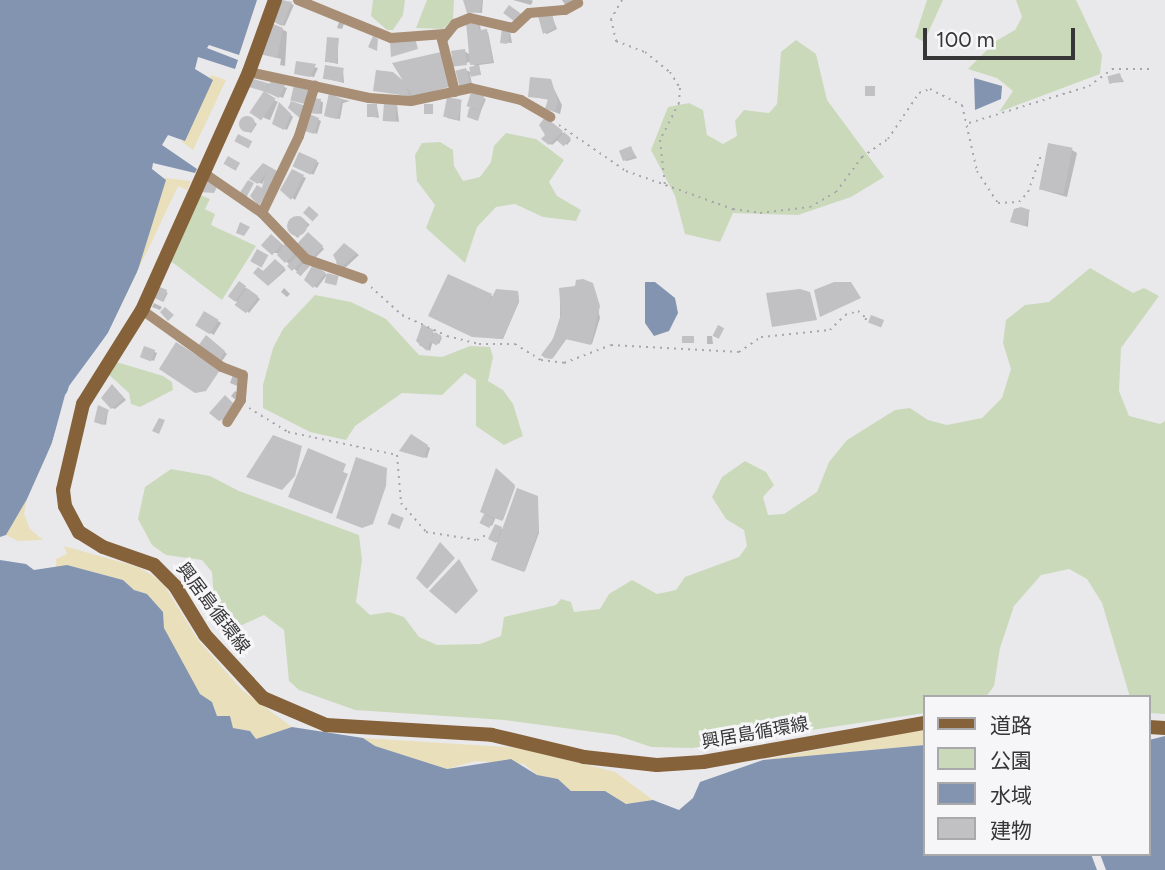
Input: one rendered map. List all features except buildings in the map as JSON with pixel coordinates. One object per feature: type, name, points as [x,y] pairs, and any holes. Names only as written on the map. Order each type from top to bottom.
[{"type":"main road","name":"興居島循環線","points":[[275,0],[249,72],[142,310],[83,404],[63,490],[65,506],[79,532],[163,572],[225,659],[279,707],[326,725],[504,736],[584,757],[657,765],[703,762],[923,723]]},
{"type":"street","points":[[300,0],[391,38],[445,34]]},
{"type":"street","points":[[455,92],[442,40],[461,20],[482,19],[513,28],[529,13],[565,10],[578,2]]},
{"type":"street","points":[[249,72],[411,101],[471,88],[533,105],[550,117]]},
{"type":"street","points":[[262,213],[299,136],[315,85]]},
{"type":"street","points":[[204,173],[262,213],[306,259],[363,279]]},
{"type":"street","points":[[142,310],[222,367],[243,375],[241,400],[227,422]]},
{"type":"path","points":[[622,0],[611,19],[616,41],[645,52],[670,72],[680,88],[679,103],[660,140],[665,186]]},
{"type":"path","points":[[968,123],[1090,86],[1112,69],[1153,69]]},
{"type":"path","points":[[550,117],[593,152],[665,186],[733,209],[788,212],[836,192],[862,157],[888,139],[919,93],[930,89],[954,97],[962,105],[977,171],[998,203],[1019,202],[1028,192],[1042,153]]},
{"type":"path","points":[[363,279],[402,315],[447,335],[479,344],[515,344],[550,362],[575,361],[611,345],[739,352],[761,337],[830,330],[845,315],[858,311],[866,318],[865,325]]},
{"type":"path","points":[[241,400],[257,418],[289,432],[397,455],[401,503],[426,532],[477,540],[486,534]]},
{"type":"green space","points":[[373,0],[405,0],[403,15],[393,30],[387,30],[371,16]]},
{"type":"green space","points":[[427,0],[454,0],[453,19],[443,29],[416,28]]},
{"type":"green space","points":[[927,0],[943,0],[924,42],[915,37]]},
{"type":"green space","points":[[1016,0],[1076,0],[1102,55],[1100,74],[999,112],[1013,91],[997,78],[968,69],[996,41],[1015,30],[1022,17]]},
{"type":"green space","points":[[796,40],[816,54],[827,100],[884,177],[851,197],[798,215],[733,213],[720,242],[685,234],[675,196],[651,150],[668,107],[689,103],[703,110],[707,135],[723,144],[737,136],[735,121],[744,110],[769,113],[777,104],[781,52]]},
{"type":"green space","points":[[506,133],[536,139],[564,160],[549,182],[557,196],[581,210],[576,221],[543,217],[515,204],[496,207],[477,227],[465,263],[426,228],[435,205],[417,181],[415,155],[422,143],[440,142],[453,150],[454,166],[463,181],[480,177],[491,162],[494,146]]},
{"type":"green space","points":[[198,194],[210,199],[205,209],[215,214],[211,225],[256,246],[222,300],[168,259]]},
{"type":"green space","points":[[1090,268],[1133,293],[1144,288],[1159,296],[1121,348],[1119,391],[1129,416],[1160,424],[1165,421],[1165,714],[1151,713],[1151,695],[1129,695],[1102,603],[1087,579],[1069,569],[1041,575],[1014,606],[1000,648],[994,686],[987,695],[923,695],[923,713],[692,748],[651,747],[616,735],[504,720],[355,710],[299,690],[289,681],[284,630],[264,615],[242,625],[231,624],[214,600],[212,572],[202,560],[166,555],[152,545],[138,519],[145,487],[171,469],[210,476],[239,491],[359,535],[362,560],[356,602],[370,615],[389,612],[404,617],[419,637],[437,645],[480,644],[501,636],[504,617],[556,605],[561,599],[571,602],[574,612],[600,609],[609,594],[632,580],[657,594],[676,590],[685,577],[739,557],[747,546],[744,530],[726,519],[712,497],[722,477],[745,461],[766,472],[774,485],[763,497],[768,515],[784,514],[817,492],[829,462],[847,440],[895,410],[910,408],[928,420],[947,425],[982,418],[1002,398],[1011,369],[1003,343],[1006,320],[1025,305],[1049,302]]},
{"type":"green space","points":[[315,295],[351,302],[386,319],[419,355],[442,357],[470,346],[490,347],[493,357],[488,381],[503,390],[513,404],[523,436],[504,445],[476,426],[476,380],[465,373],[442,395],[402,393],[355,426],[346,440],[310,432],[263,408],[263,385],[273,348],[283,329]]},
{"type":"green space","points":[[113,361],[163,376],[172,382],[173,390],[140,407],[131,404],[129,393],[107,373]]},
{"type":"sand","points":[[211,75],[226,80],[193,150],[182,142]]},
{"type":"sand","points":[[165,178],[191,181],[187,190],[178,186],[137,273]]},
{"type":"sand","points":[[27,499],[24,514],[30,529],[43,540],[18,541],[6,535]]},
{"type":"sand","points":[[64,546],[138,567],[152,575],[164,585],[198,640],[242,690],[292,727],[256,739],[250,731],[233,728],[217,716],[212,702],[200,694],[183,667],[164,628],[163,612],[147,594],[134,590],[123,580],[67,565],[56,569],[56,559],[67,554]]},
{"type":"sand","points":[[923,731],[923,745],[763,760]]},
{"type":"sand","points":[[363,738],[521,748],[615,772],[653,800],[626,804],[605,791],[571,791],[558,779],[537,775],[524,764],[475,761],[447,769],[375,746]]},
{"type":"water","points":[[0,0],[257,0],[239,55],[209,45],[207,48],[238,60],[235,69],[198,57],[195,69],[213,80],[185,141],[168,135],[162,145],[197,169],[195,173],[153,163],[152,169],[166,180],[137,273],[108,333],[69,386],[52,443],[27,499],[6,535],[0,537]]},
{"type":"water","points":[[974,78],[1002,86],[1001,99],[975,110]]},
{"type":"water","points":[[645,282],[655,282],[675,298],[678,313],[669,331],[654,336],[645,323]]},
{"type":"water","points":[[0,560],[26,564],[34,570],[67,565],[123,580],[134,590],[147,594],[163,612],[164,628],[200,694],[212,702],[217,716],[230,716],[233,728],[250,731],[256,739],[292,727],[363,738],[375,746],[447,769],[511,759],[537,775],[558,779],[571,791],[605,791],[626,804],[653,800],[679,810],[693,798],[700,782],[763,760],[923,745],[923,856],[1092,856],[1097,870],[0,870]]},
{"type":"water","points":[[1165,736],[1165,870],[1106,870],[1101,856],[1151,856],[1151,740]]},
{"type":"pier","points":[[147,251],[126,307],[68,396],[55,444],[25,509],[52,443],[65,395],[108,333]]}]
